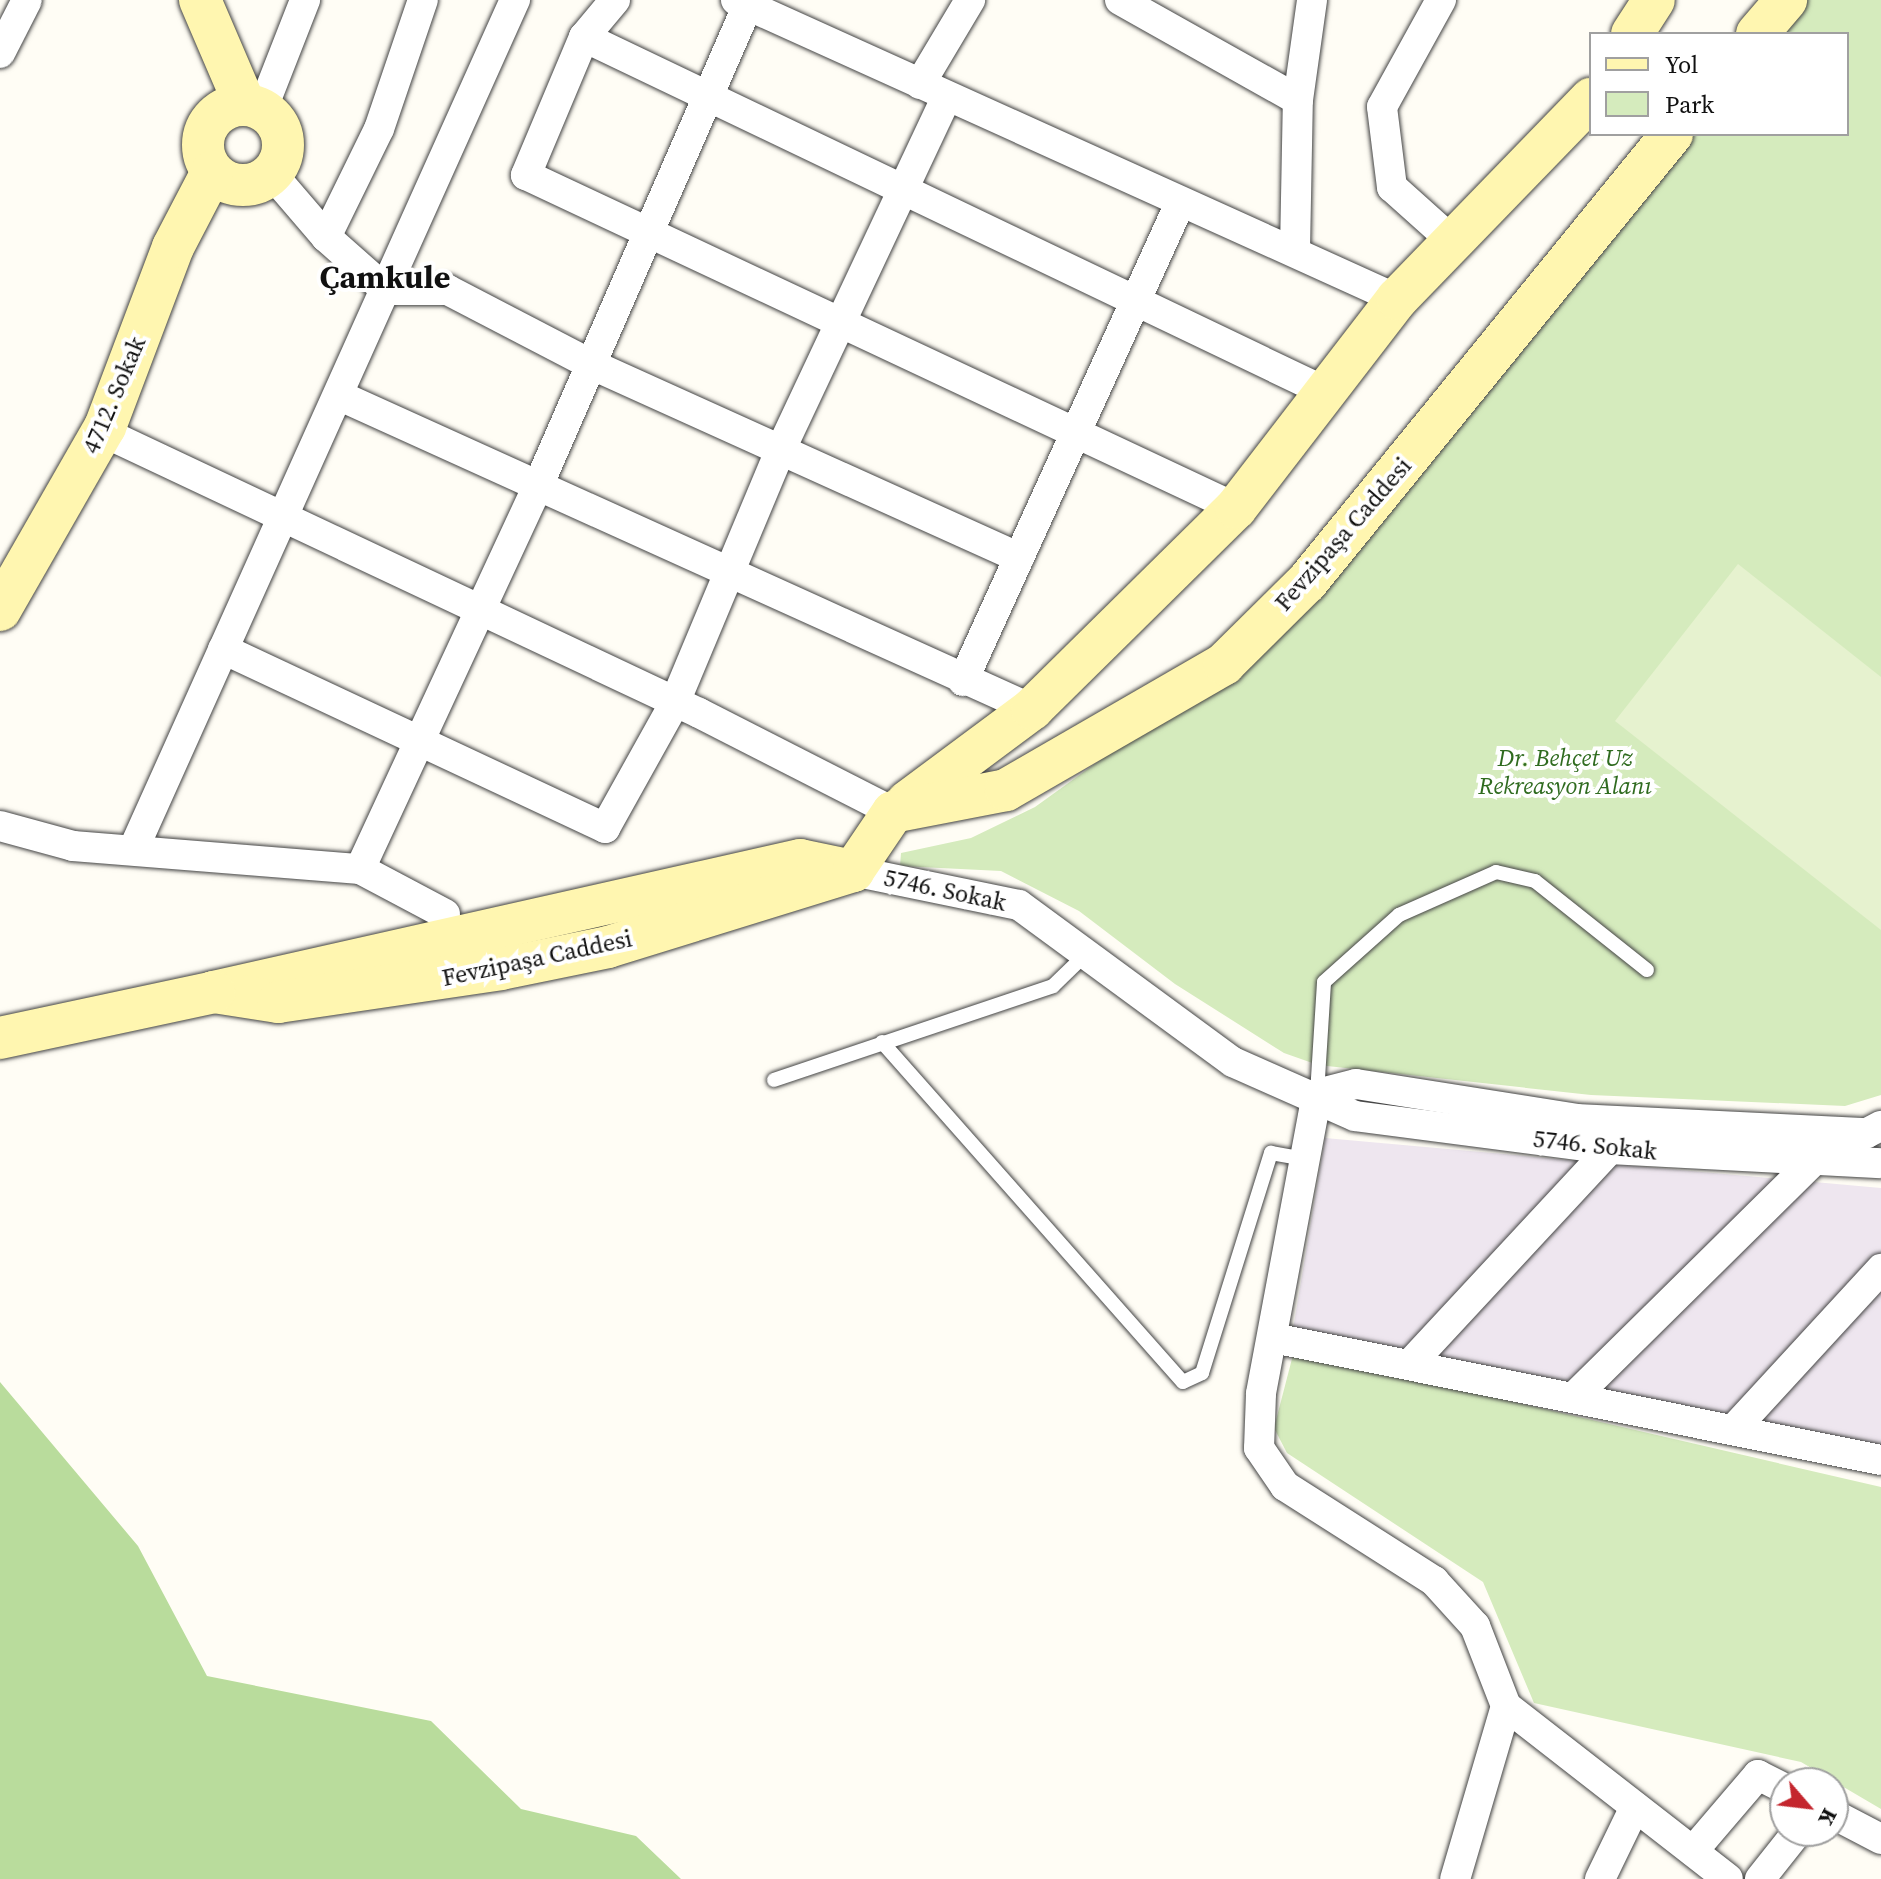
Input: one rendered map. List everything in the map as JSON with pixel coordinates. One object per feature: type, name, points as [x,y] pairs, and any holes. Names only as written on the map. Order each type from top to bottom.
[{"type":"street","points":[[0,53],[27,0]]},
{"type":"street","points":[[200,0],[253,107],[283,138],[272,174],[248,186],[212,172],[202,148],[209,122],[253,107],[305,0]]},
{"type":"street","points":[[326,237],[379,129],[423,0]]},
{"type":"street","points":[[134,848],[340,396],[515,0]]},
{"type":"street","points":[[615,0],[584,37],[526,175],[645,234],[845,324],[1236,508]]},
{"type":"street","points":[[920,84],[970,0]]},
{"type":"street","points":[[1120,0],[1298,100]]},
{"type":"street","points":[[1295,250],[1298,100],[1312,0]]},
{"type":"street","points":[[1441,0],[1382,107],[1392,187],[1451,240]]},
{"type":"street","points":[[1633,32],[1654,0]]},
{"type":"street","points":[[1759,32],[1786,0]]},
{"type":"street","points":[[360,869],[420,746],[538,486],[588,363],[706,99],[744,2],[1180,203],[1295,250],[1397,299]]},
{"type":"street","points":[[584,37],[706,99],[1135,297],[1328,393]]},
{"type":"street","points":[[223,649],[420,746],[605,828],[675,702],[727,571],[781,449],[845,324],[947,97]]},
{"type":"street","points":[[853,871],[893,812],[1032,709],[1236,508],[1328,393],[1397,299],[1589,101]]},
{"type":"street","name":"Fevzipaşa Caddesi","points":[[893,812],[1006,790],[1224,664],[1307,582],[1670,136]]},
{"type":"street","name":"4712. Sokak","points":[[0,610],[103,432],[173,247],[212,172]]},
{"type":"street","points":[[272,174],[326,237],[386,290],[448,290],[588,363],[1019,558]]},
{"type":"street","points":[[963,681],[1180,203]]},
{"type":"street","points":[[340,396],[963,681],[1032,709]]},
{"type":"street","points":[[103,432],[480,613],[675,702],[893,812]]},
{"type":"street","points":[[0,826],[73,846],[134,848],[360,869],[445,914]]},
{"type":"street","name":"Fevzipaşa Caddesi","points":[[0,1038],[800,860],[853,871]]},
{"type":"street","name":"5746. Sokak","points":[[853,871],[1019,905],[1233,1062],[1317,1094],[1355,1116],[1610,1149],[1881,1163]]},
{"type":"street","name":"5746. Sokak","points":[[1317,1094],[1356,1084],[1576,1119],[1867,1133],[1881,1126]]},
{"type":"street","points":[[1317,1094],[1258,1424],[1269,1464],[1285,1486],[1434,1581],[1475,1626],[1506,1706],[1728,1879]]},
{"type":"street","points":[[1412,1362],[1610,1149]]},
{"type":"street","points":[[1576,1395],[1813,1161]]},
{"type":"street","points":[[1733,1430],[1881,1269]]},
{"type":"street","points":[[1273,1338],[1412,1362],[1733,1430],[1876,1454]]},
{"type":"street","points":[[1455,1879],[1506,1706]]},
{"type":"street","points":[[1693,1851],[1758,1775],[1769,1781]]},
{"type":"street","points":[[1600,1879],[1635,1807]]},
{"type":"street","points":[[1849,1822],[1881,1839]]},
{"type":"street","points":[[1760,1879],[1785,1847]]},
{"type":"lane","points":[[1317,1094],[1324,982],[1399,915],[1496,872],[1535,881],[1647,970]]},
{"type":"lane","points":[[774,1080],[1053,986],[1085,955]]},
{"type":"lane","points":[[882,1042],[1183,1382],[1202,1373],[1271,1153],[1305,1159]]},
{"type":"shaded area","points":[[1325,1138],[1881,1188],[1881,1458],[1293,1329]]},
{"type":"green space","name":"Dr. Behçet Uz Rekreasyon Alanı","points":[[1794,0],[1881,0],[1881,1095],[1845,1106],[1591,1095],[1318,1065],[1284,1053],[1175,984],[1079,911],[1001,871],[900,866],[901,853],[971,838],[1035,807],[1235,663],[1614,236],[1691,136],[1849,136],[1849,32],[1770,32]]},
{"type":"green space","points":[[1738,564],[1881,677],[1881,930],[1615,721]]},
{"type":"green space","points":[[1294,1351],[1881,1487],[1881,1809],[1849,1790],[1849,1767],[1810,1767],[1801,1762],[1534,1703],[1483,1582],[1287,1453],[1274,1428]]},
{"type":"green space","points":[[0,1382],[138,1546],[207,1676],[431,1721],[521,1809],[636,1836],[681,1879],[0,1879]]},
{"type":"district","name":"Çamkule","points":[[385,277]]}]
